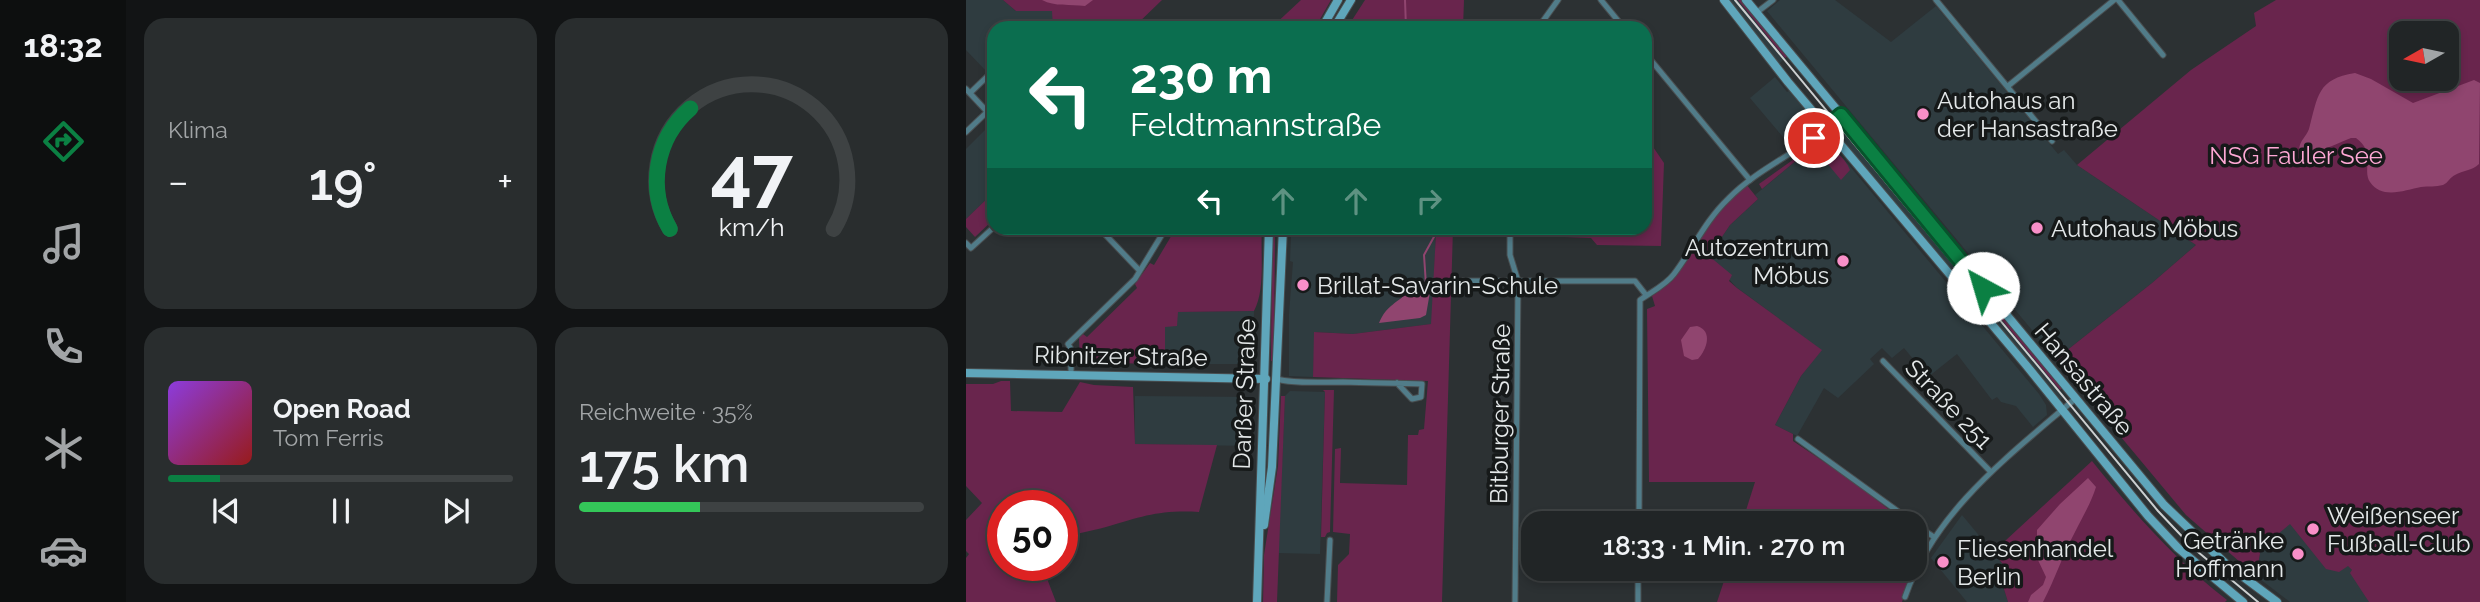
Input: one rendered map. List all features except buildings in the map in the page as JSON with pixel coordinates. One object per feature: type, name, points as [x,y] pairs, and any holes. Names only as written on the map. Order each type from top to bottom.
[{"type":"main road","points":[[1326,21],[1338,0]]},
{"type":"main road","points":[[1338,21],[1351,0]]},
{"type":"main road","name":"Hansastraße","points":[[1724,0],[2157,526],[2243,602]]},
{"type":"main road","name":"Hansastraße","points":[[1746,0],[2181,523],[2225,564],[2277,602]]},
{"type":"main road","name":"Darßer Straße","points":[[1257,602],[1269,235]]},
{"type":"main road","name":"Darßer Straße","points":[[1258,563],[1272,467],[1283,235]]},
{"type":"main road","name":"Ribnitzer Straße","points":[[966,373],[1276,379]]},
{"type":"street","points":[[1543,21],[1558,0]]},
{"type":"street","points":[[1601,0],[1618,21]]},
{"type":"street","points":[[1756,13],[1773,0]]},
{"type":"street","points":[[1936,0],[2052,141]]},
{"type":"street","points":[[2008,86],[2115,0],[2163,55]]},
{"type":"street","points":[[1652,61],[1750,180]]},
{"type":"street","points":[[987,76],[968,91],[987,111]]},
{"type":"street","points":[[966,132],[987,113]]},
{"type":"street","points":[[1639,511],[1640,300],[1669,279],[1717,210],[1750,180],[1828,128],[1841,115]]},
{"type":"street","points":[[966,243],[971,248],[987,234]]},
{"type":"street","points":[[1106,235],[1139,270]]},
{"type":"street","points":[[1071,374],[1071,349],[1068,344],[1130,284],[1162,235]]},
{"type":"street","name":"Bitburger Straße","points":[[1510,235],[1510,255],[1518,281],[1515,602]]},
{"type":"street","points":[[1451,281],[1634,281],[1646,295]]},
{"type":"street","name":"Straße 251","points":[[1883,361],[1990,471]]},
{"type":"street","name":"Darßer Straße","points":[[1276,379],[1292,382],[1397,383],[1422,384],[1422,396],[1412,399],[1397,383]]},
{"type":"street","points":[[1905,597],[1934,537],[1968,494],[1990,471],[2076,398]]},
{"type":"street","points":[[1798,439],[1897,511]]},
{"type":"street","points":[[1927,532],[1934,537]]},
{"type":"street","points":[[1327,602],[1331,540]]},
{"type":"street","points":[[1638,581],[1638,602]]},
{"type":"shaded area","points":[[966,0],[1003,0],[1016,11],[1053,11],[1053,21],[987,21],[986,71],[966,50]]},
{"type":"shaded area","points":[[1042,0],[1093,0],[1085,6]]},
{"type":"shaded area","points":[[1728,0],[1738,0],[1785,58],[1779,64]]},
{"type":"shaded area","points":[[1780,0],[1835,0],[1891,42],[1936,6],[2058,154],[2064,150],[2077,165],[2196,245],[2056,359],[1767,11]]},
{"type":"shaded area","points":[[2355,73],[2371,79],[2413,103],[2445,91],[2459,91],[2459,86],[2474,80],[2480,83],[2479,164],[2453,176],[2443,185],[2387,192],[2375,188],[2370,182],[2366,149],[2356,138],[2318,150],[2299,149],[2309,129],[2321,91],[2342,76]]},
{"type":"shaded area","points":[[1775,77],[1815,121],[1788,143],[1750,98]]},
{"type":"shaded area","points":[[1842,127],[2064,395],[2060,401],[1843,142],[1845,140],[1838,133]]},
{"type":"shaded area","points":[[987,128],[987,199],[966,219],[966,149]]},
{"type":"shaded area","points":[[1821,140],[1848,164],[2039,394],[2046,405],[2047,415],[2033,427],[2016,406],[2001,402],[1997,397],[1992,400],[1957,354],[1928,377],[1904,348],[1892,358],[1882,348],[1870,359],[1874,364],[1838,398],[1824,388],[1797,436],[1775,425],[1801,376],[1821,350],[1736,287],[1709,256],[1730,225],[1758,199],[1755,195]]},
{"type":"shaded area","points":[[1291,235],[1436,235],[1432,324],[1353,334],[1315,332],[1313,377],[1289,376],[1289,314],[1293,262],[1290,261]]},
{"type":"shaded area","points":[[1426,285],[1430,292],[1426,315],[1379,323],[1389,308],[1410,290],[1415,291]]},
{"type":"shaded area","points":[[1254,311],[1253,361],[1247,364],[1165,364],[1165,326],[1177,312]]},
{"type":"shaded area","points":[[1697,326],[1705,332],[1707,341],[1698,359],[1692,360],[1684,356],[1681,340],[1690,327]]},
{"type":"shaded area","points":[[1290,391],[1325,392],[1320,554],[1278,553],[1285,396]]},
{"type":"shaded area","points":[[1135,396],[1252,397],[1250,446],[1135,444]]},
{"type":"shaded area","points":[[2088,478],[2096,487],[2094,493],[2043,602],[2028,602],[2031,595],[2043,585],[2046,577],[2037,558],[2037,530]]},
{"type":"shaded area","name":"Fliesenhandel Berlin","points":[[1962,515],[2016,580],[2003,586],[2008,602],[1967,602],[1931,558]]},
{"type":"shaded area","points":[[2290,523],[2348,565],[2369,602],[2290,602],[2256,576],[2261,548]]},
{"type":"green space","points":[[1003,0],[1162,0],[1140,21],[1053,21],[1052,11],[1016,11]]},
{"type":"green space","points":[[1301,0],[1331,0],[1319,21],[1278,21]]},
{"type":"green space","points":[[1365,0],[1464,0],[1463,21],[1352,21]]},
{"type":"green space","points":[[1738,0],[1741,0],[1788,56],[1785,58]]},
{"type":"green space","name":"NSG Fauler See","points":[[2276,0],[2480,0],[2480,602],[2369,602],[2348,566],[2339,572],[2326,569],[2290,524],[2261,548],[2256,576],[2186,515],[2056,359],[2196,245],[2077,165],[2191,70],[2256,26],[2254,13]]},
{"type":"green space","points":[[1852,136],[1936,237],[1935,239]]},
{"type":"green space","points":[[1818,141],[1837,152],[1848,165],[1850,170],[1841,180],[1812,145]]},
{"type":"green space","points":[[1652,145],[1664,163],[1661,246],[1597,245],[1591,238],[1564,237],[1652,235]]},
{"type":"green space","points":[[1801,154],[1798,159],[1762,189],[1759,184]]},
{"type":"green space","points":[[1746,184],[1758,199],[1730,225],[1709,256],[1732,275],[1729,281],[1737,288],[1822,350],[1801,376],[1775,425],[1793,434],[1793,441],[1854,482],[1891,511],[1746,511],[1755,482],[1649,482],[1647,309],[1655,306],[1652,296],[1672,281],[1717,215]]},
{"type":"green space","points":[[987,199],[987,226],[975,237],[966,227],[966,219]]},
{"type":"green space","points":[[1172,235],[1262,235],[1260,292],[1254,311],[1178,312],[1177,326],[1165,327],[1165,364],[1080,364],[1079,338],[1083,334],[1087,337],[1137,288],[1135,284],[1150,263],[1154,265]]},
{"type":"green space","points":[[1272,235],[1275,235],[1274,362],[1271,361]]},
{"type":"green space","points":[[1436,235],[1453,235],[1442,602],[1337,602],[1338,565],[1349,554],[1350,534],[1333,532],[1335,449],[1341,448],[1340,483],[1407,485],[1408,435],[1418,435],[1419,430],[1424,429],[1428,381],[1313,377],[1314,332],[1353,334],[1431,324]]},
{"type":"green space","points":[[1941,242],[2059,383],[2062,388],[2060,390],[1939,244]]},
{"type":"green space","points":[[1010,381],[1011,411],[1062,412],[1080,382],[1133,387],[1135,444],[1217,445],[1199,512],[1152,515],[1078,534],[1078,490],[987,490],[987,581],[1048,581],[1056,602],[966,602],[966,558],[969,554],[966,551],[966,520],[982,503],[966,486],[966,384]]},
{"type":"green space","points":[[1323,390],[1334,390],[1330,532],[1321,537],[1325,392]]},
{"type":"green space","points":[[1281,396],[1285,396],[1277,602],[1263,602],[1264,555],[1278,466]]},
{"type":"green space","points":[[2092,461],[2155,535],[2227,600],[2225,602],[2008,602],[2003,586],[2015,579],[1993,552]]},
{"type":"green space","points":[[1724,581],[1908,581],[1902,602],[1717,602]]},
{"type":"waterway","points":[[1405,0],[1406,21]]},
{"type":"waterway","points":[[1426,285],[1424,255],[1435,235]]},
{"type":"tram line","points":[[1735,0],[2158,511],[2192,547],[2258,602]]},
{"type":"place","name":"Autohaus an der Hansastraße","points":[[1923,114]]},
{"type":"place","name":"Autohaus Möbus","points":[[2037,228]]},
{"type":"place","name":"Autozentrum Möbus","points":[[1843,261]]},
{"type":"place","name":"Brillat-Savarin-Schule","points":[[1303,285]]},
{"type":"place","name":"Weißenseer Fußball-Club","points":[[2313,529]]},
{"type":"place","name":"Getränke Hoffmann","points":[[2298,554]]},
{"type":"place","name":"Fliesenhandel Berlin","points":[[1943,562]]},
{"type":"route","points":[[1814,138],[1841,115],[1983,288]]}]
